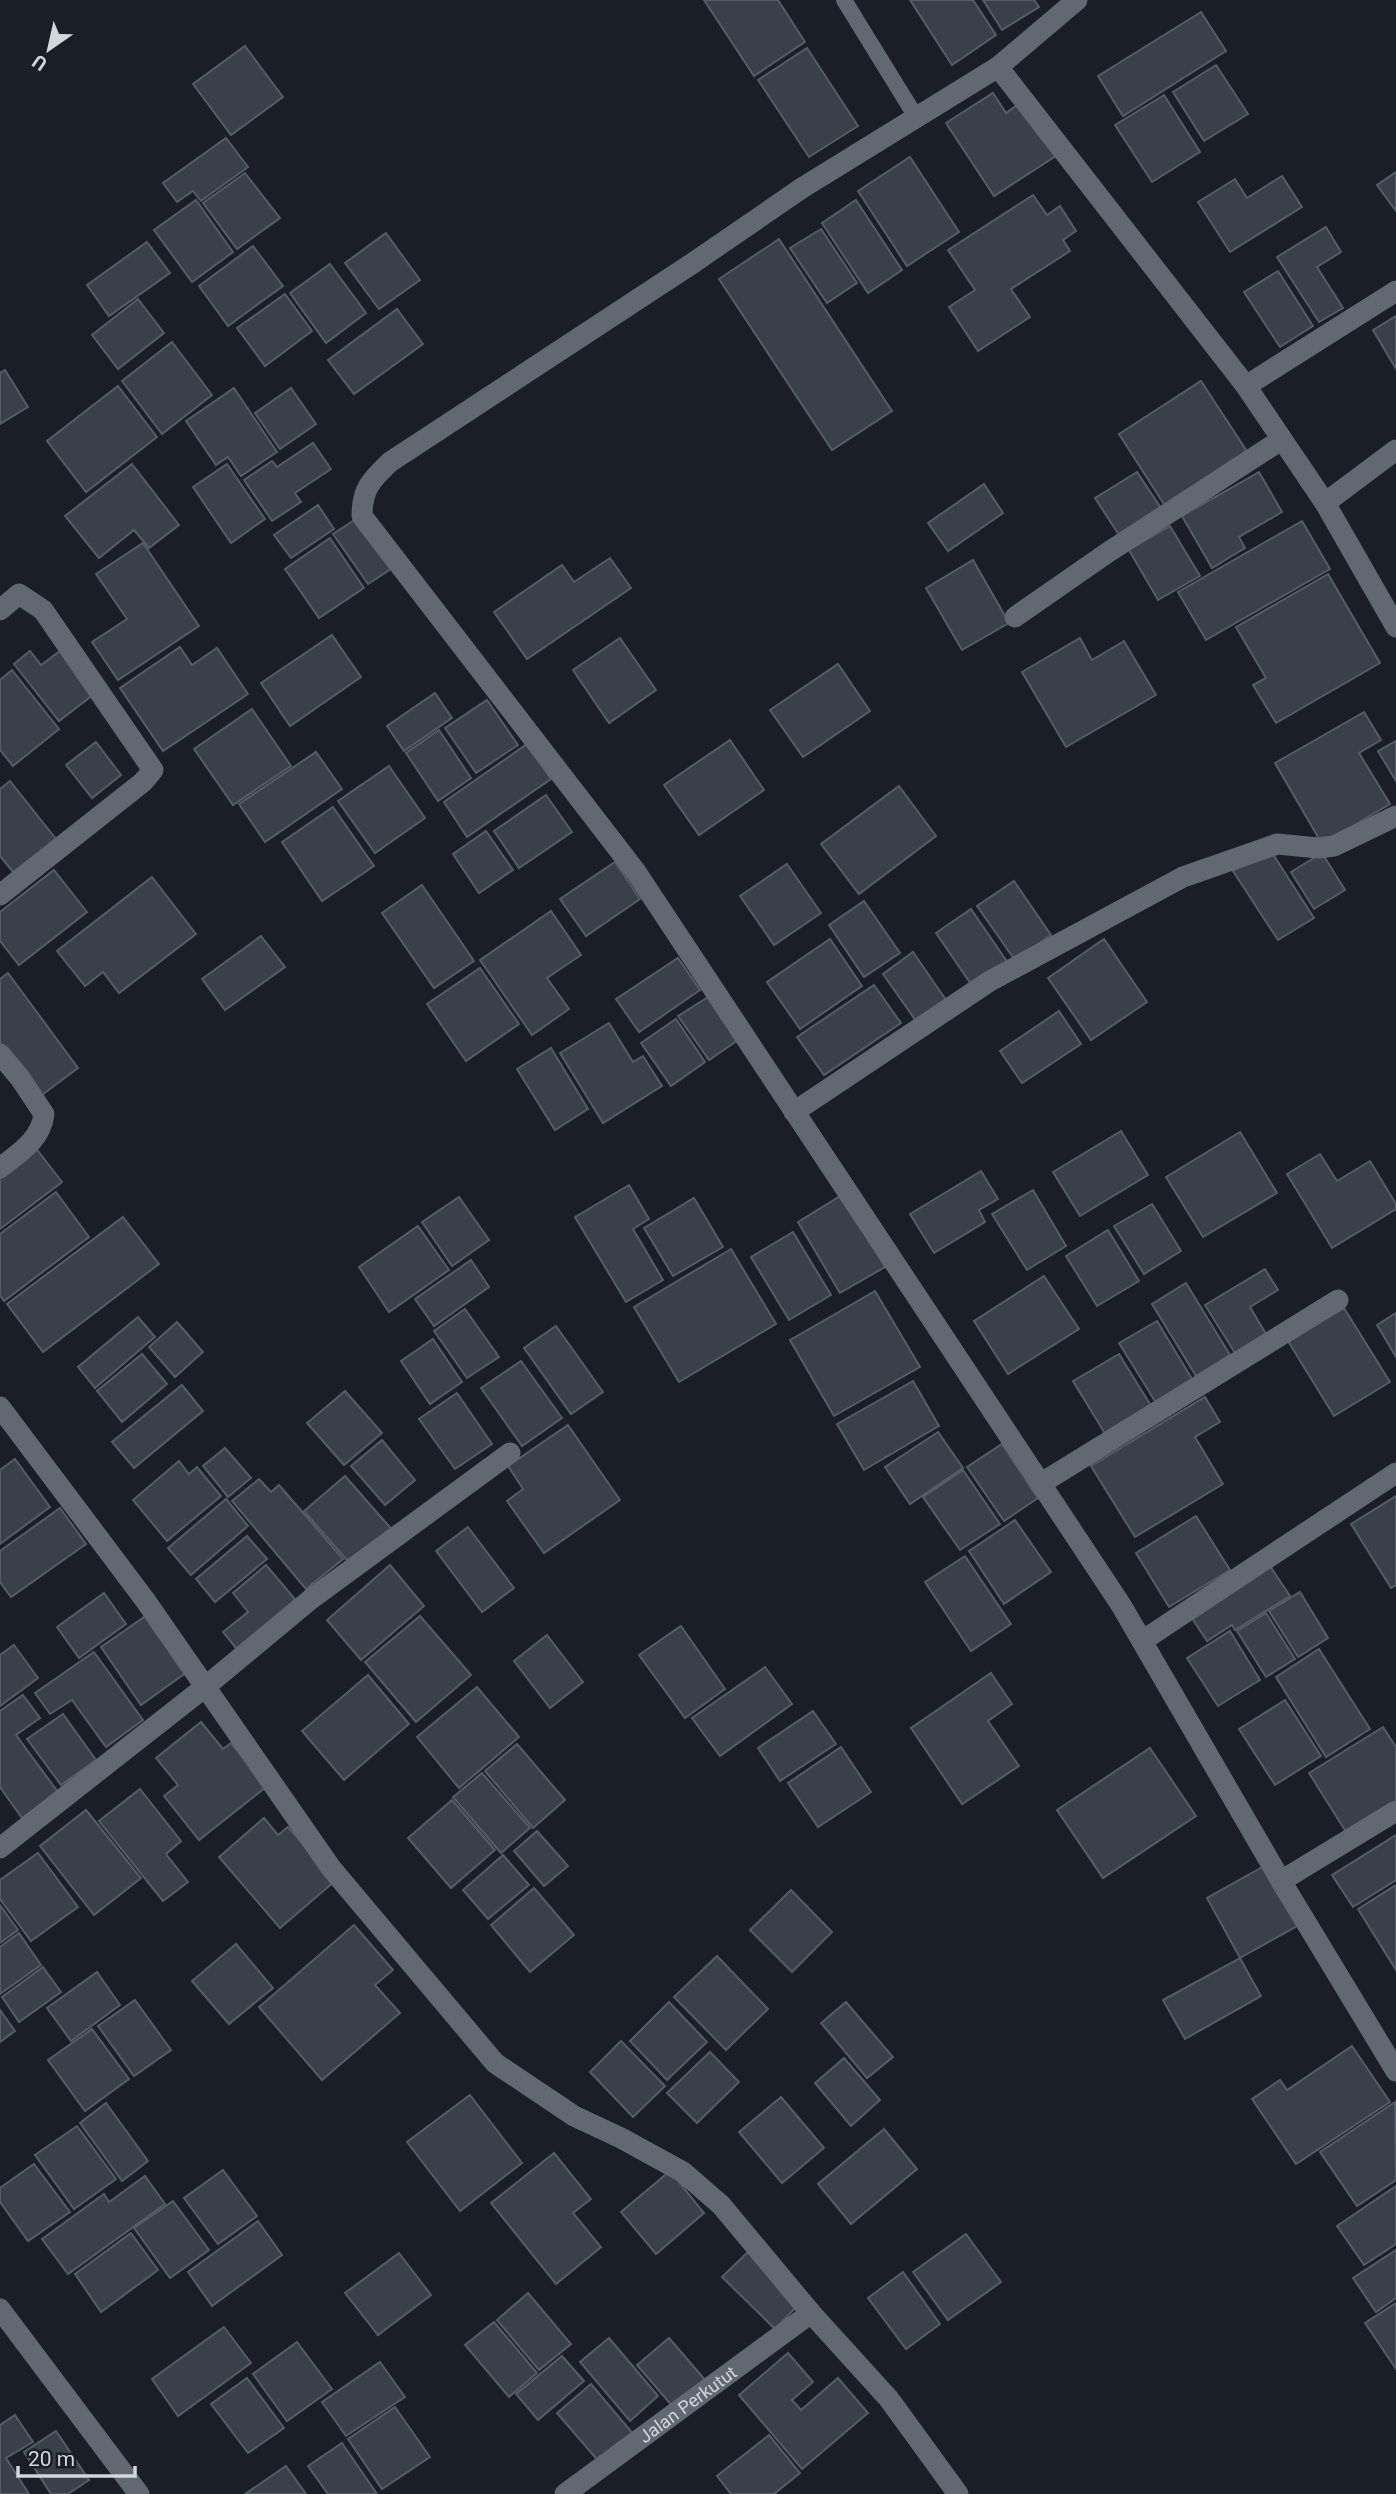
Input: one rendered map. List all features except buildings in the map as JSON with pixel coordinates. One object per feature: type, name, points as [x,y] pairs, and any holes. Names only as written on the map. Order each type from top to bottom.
[{"type":"street","points":[[1077,0],[998,67],[802,188],[390,462],[372,478],[362,498],[362,516],[636,872],[1142,1641],[1281,1881],[1396,2071]]},
{"type":"street","points":[[998,67],[1246,386],[1325,503],[1396,627]]},
{"type":"street","points":[[1246,386],[1396,291]]},
{"type":"street","points":[[1015,617],[1107,553],[1281,440]]},
{"type":"street","points":[[1325,503],[1396,450]]},
{"type":"street","points":[[0,610],[19,594],[43,610],[153,770],[143,782],[0,895]]},
{"type":"street","points":[[794,1112],[990,981],[1183,877],[1277,844],[1318,848],[1334,846],[1396,816]]},
{"type":"street","points":[[0,1054],[44,1114],[43,1126],[32,1143],[0,1168]]},
{"type":"street","points":[[1040,1484],[1338,1300]]},
{"type":"street","points":[[0,1407],[145,1600],[331,1868],[495,2063],[574,2116],[683,2172],[721,2205],[811,2313],[889,2399],[958,2494]]},
{"type":"street","points":[[0,1848],[205,1687],[311,1599],[510,1453]]},
{"type":"street","points":[[1142,1641],[1396,1473]]},
{"type":"street","points":[[1281,1881],[1396,1811]]},
{"type":"street","points":[[0,2309],[139,2494]]},
{"type":"street","name":"Jalan Perkutut","points":[[565,2494],[811,2313]]},
{"type":"lane","points":[[845,0],[916,117]]}]
